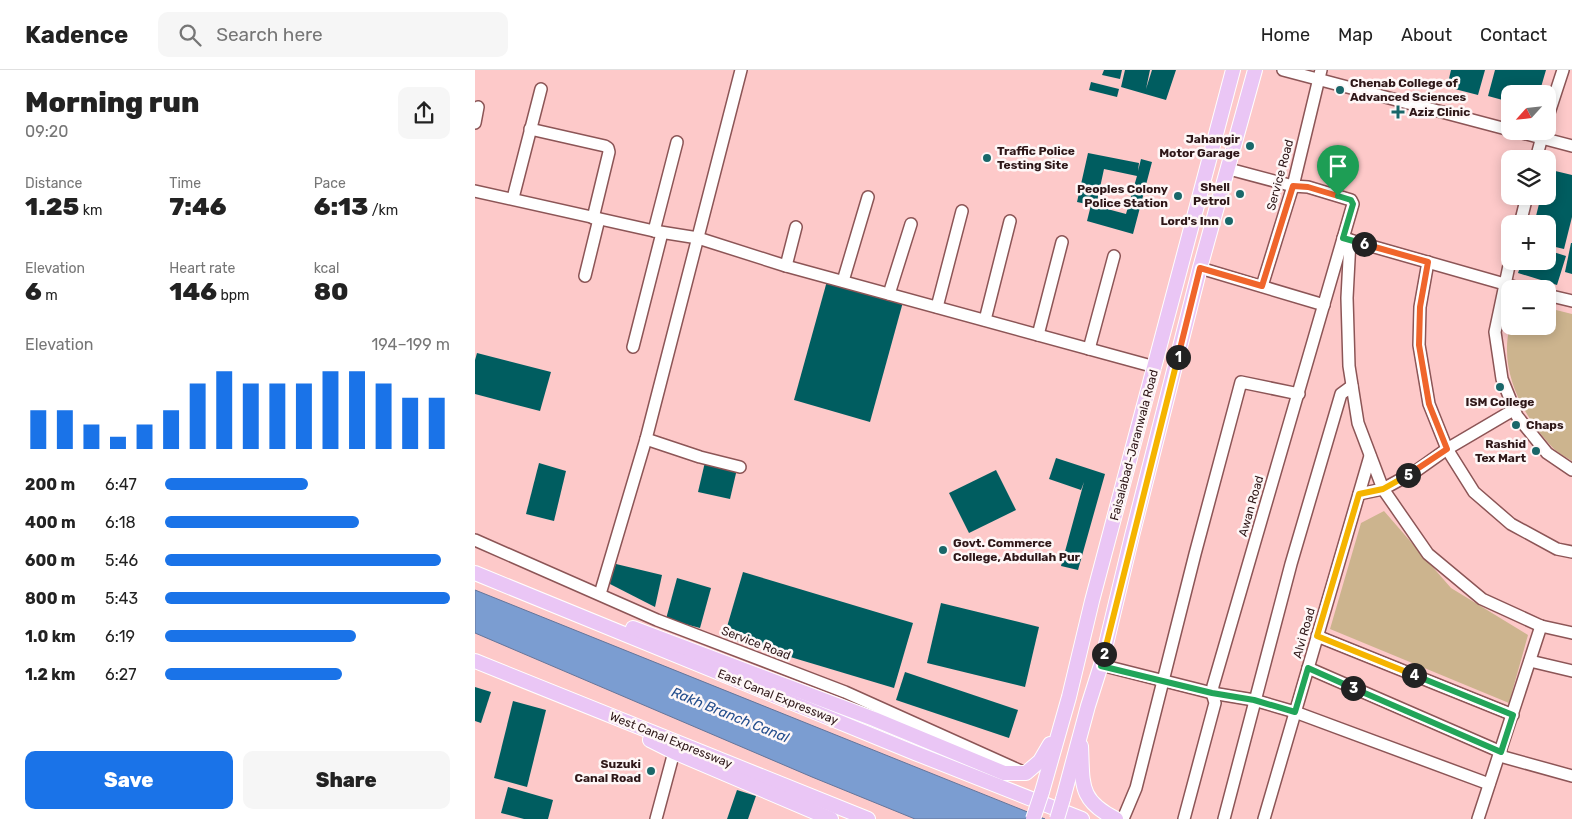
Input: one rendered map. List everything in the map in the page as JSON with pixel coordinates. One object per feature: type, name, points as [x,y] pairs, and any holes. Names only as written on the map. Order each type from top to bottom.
[{"type":"main road","name":"Faisalabad–Jaranwala Road","points":[[1033,819],[1061,725],[1092,601],[1233,70]]},
{"type":"main road","name":"Faisalabad–Jaranwala Road","points":[[1057,819],[1101,666],[1200,268],[1255,70]]},
{"type":"main road","points":[[480,575],[673,642],[874,719],[1004,773],[1026,773],[1040,761],[1061,725]]},
{"type":"main road","name":"East Canal Expressway","points":[[480,575],[915,753],[1083,819]]},
{"type":"main road","name":"West Canal Expressway","points":[[475,660],[868,819]]},
{"type":"main road","points":[[565,697],[674,752],[824,818]]},
{"type":"main road","points":[[1081,733],[1085,794],[1101,812],[1116,819]]},
{"type":"street","points":[[600,594],[646,439],[741,70]]},
{"type":"street","points":[[1283,70],[1320,74],[1501,127]]},
{"type":"street","points":[[1556,91],[1563,70]]},
{"type":"street","name":"Service Road","points":[[1262,286],[1293,186],[1320,74]]},
{"type":"street","points":[[513,198],[541,89]]},
{"type":"street","points":[[475,123],[478,107]]},
{"type":"street","points":[[530,129],[608,148],[609,152],[585,276]]},
{"type":"street","points":[[1556,140],[1572,146]]},
{"type":"street","points":[[633,347],[677,142]]},
{"type":"street","points":[[1229,168],[1293,186]]},
{"type":"street","name":"Awan Road","points":[[1184,819],[1215,703],[1212,693],[1324,305],[1346,239],[1353,201],[1308,187],[1293,186]]},
{"type":"street","points":[[475,190],[658,232],[698,238],[786,266],[1155,367]]},
{"type":"street","points":[[843,281],[868,197]]},
{"type":"street","points":[[937,307],[962,212]]},
{"type":"street","points":[[985,320],[1010,222]]},
{"type":"street","points":[[889,294],[911,224]]},
{"type":"street","points":[[786,266],[796,227]]},
{"type":"street","points":[[1501,283],[1346,239],[1349,366],[1358,423],[1383,489],[1428,554],[1482,599],[1541,626],[1572,633]]},
{"type":"street","points":[[1037,335],[1063,242]]},
{"type":"street","points":[[1089,349],[1115,256]]},
{"type":"street","points":[[1428,262],[1420,307],[1419,345],[1429,404],[1447,449],[1474,492],[1511,524],[1557,549],[1572,552]]},
{"type":"street","points":[[1200,268],[1324,305]]},
{"type":"street","points":[[1556,297],[1572,301]]},
{"type":"street","points":[[1501,300],[1495,332],[1501,379],[1517,416],[1547,453],[1572,470]]},
{"type":"street","points":[[1123,819],[1136,788],[1241,382],[1299,394]]},
{"type":"street","points":[[1224,819],[1291,564],[1341,394],[1352,386]]},
{"type":"street","points":[[1359,494],[1383,489],[1416,471],[1447,449],[1515,410]]},
{"type":"street","points":[[646,439],[700,457],[740,467]]},
{"type":"street","name":"Alvi Road","points":[[1264,819],[1370,456]]},
{"type":"street","name":"Service Road","points":[[475,540],[657,620],[845,692],[1026,773]]},
{"type":"street","points":[[1478,819],[1541,626]]},
{"type":"street","points":[[1317,636],[1513,715]]},
{"type":"street","points":[[1530,661],[1572,671]]},
{"type":"street","points":[[1101,666],[1212,693],[1254,700],[1295,712],[1489,784]]},
{"type":"street","points":[[1308,668],[1500,754],[1572,776]]},
{"type":"street","points":[[656,819],[674,752]]},
{"type":"shaded area","points":[[1556,310],[1572,314],[1572,461],[1553,448],[1542,436],[1523,407],[1510,376],[1507,343],[1508,335],[1556,335]]},
{"type":"shaded area","points":[[1384,511],[1451,588],[1528,635],[1509,703],[1330,629],[1361,523]]},
{"type":"water","name":"Rakh Branch Canal","points":[[475,590],[1045,819],[915,819],[475,633]]},
{"type":"building","points":[[1104,70],[1122,70],[1120,79],[1102,75]]},
{"type":"building","points":[[1125,70],[1150,70],[1146,89],[1152,70],[1176,70],[1166,100],[1121,87]]},
{"type":"building","points":[[1451,70],[1485,70],[1478,95],[1447,87]]},
{"type":"building","points":[[1495,70],[1546,70],[1542,85],[1501,85],[1501,100],[1488,96]]},
{"type":"building","points":[[1091,82],[1119,89],[1117,97],[1089,90]]},
{"type":"building","points":[[1088,153],[1139,163],[1138,171],[1141,159],[1152,162],[1133,234],[1087,221],[1091,205],[1077,202]],"holes":[[[1104,169],[1137,176],[1126,214],[1096,206]]]},
{"type":"building","points":[[1556,171],[1572,175],[1572,217],[1564,249],[1556,247],[1556,215],[1536,215],[1539,205],[1556,205]]},
{"type":"building","points":[[1572,243],[1572,274],[1565,272]]},
{"type":"building","points":[[1556,253],[1566,256],[1557,285],[1556,280],[1541,280],[1518,273],[1519,270],[1556,270]]},
{"type":"building","points":[[827,281],[903,302],[870,422],[794,400]]},
{"type":"building","points":[[477,353],[551,372],[540,411],[475,394],[475,360]]},
{"type":"building","points":[[1056,458],[1105,474],[1078,570],[1061,566],[1084,482],[1081,490],[1049,479]]},
{"type":"building","points":[[705,462],[737,469],[730,499],[698,492]]},
{"type":"building","points":[[539,463],[566,471],[554,521],[526,514]]},
{"type":"building","points":[[996,470],[1016,510],[969,533],[949,493]]},
{"type":"building","points":[[616,564],[662,575],[655,607],[608,583]]},
{"type":"building","points":[[743,572],[913,623],[894,688],[724,637]]},
{"type":"building","points":[[677,578],[711,588],[700,628],[666,619]]},
{"type":"building","points":[[941,603],[1039,627],[1025,687],[927,663]]},
{"type":"building","points":[[905,672],[1018,710],[1009,738],[896,700]]},
{"type":"building","points":[[475,687],[491,692],[481,723],[475,721]]},
{"type":"building","points":[[513,701],[546,710],[527,787],[494,778]]},
{"type":"building","points":[[508,787],[553,800],[548,819],[524,819],[501,813]]},
{"type":"building","points":[[737,790],[756,796],[748,819],[727,819]]},
{"type":"place","name":"Chenab College of Advanced Sciences","points":[[1340,90]]},
{"type":"place","name":"Aziz Clinic","points":[[1398,112]]},
{"type":"place","name":"Jahangir Motor Garage","points":[[1250,146]]},
{"type":"place","name":"Traffic Police Testing Site","points":[[987,158]]},
{"type":"place","name":"Shell Petrol","points":[[1240,194]]},
{"type":"place","name":"Peoples Colony Police Station","points":[[1178,196]]},
{"type":"place","name":"Lord's Inn","points":[[1229,221]]},
{"type":"place","name":"ISM College","points":[[1500,387]]},
{"type":"place","name":"Chaps","points":[[1516,425]]},
{"type":"place","name":"Rashid Tex Mart","points":[[1536,451]]},
{"type":"place","name":"Govt. Commerce College, Abdullah Pur","points":[[943,550]]},
{"type":"place","name":"Suzuki Canal Road","points":[[651,771]]},
{"type":"route","points":[[1293,186],[1308,187],[1338,196],[1353,201],[1343,238],[1428,262],[1420,307],[1419,345],[1429,404],[1447,449],[1416,471],[1383,489],[1359,494],[1317,636],[1513,715],[1501,752],[1308,668],[1295,712],[1254,700],[1212,693],[1101,666],[1200,268],[1262,286],[1293,186]]}]
